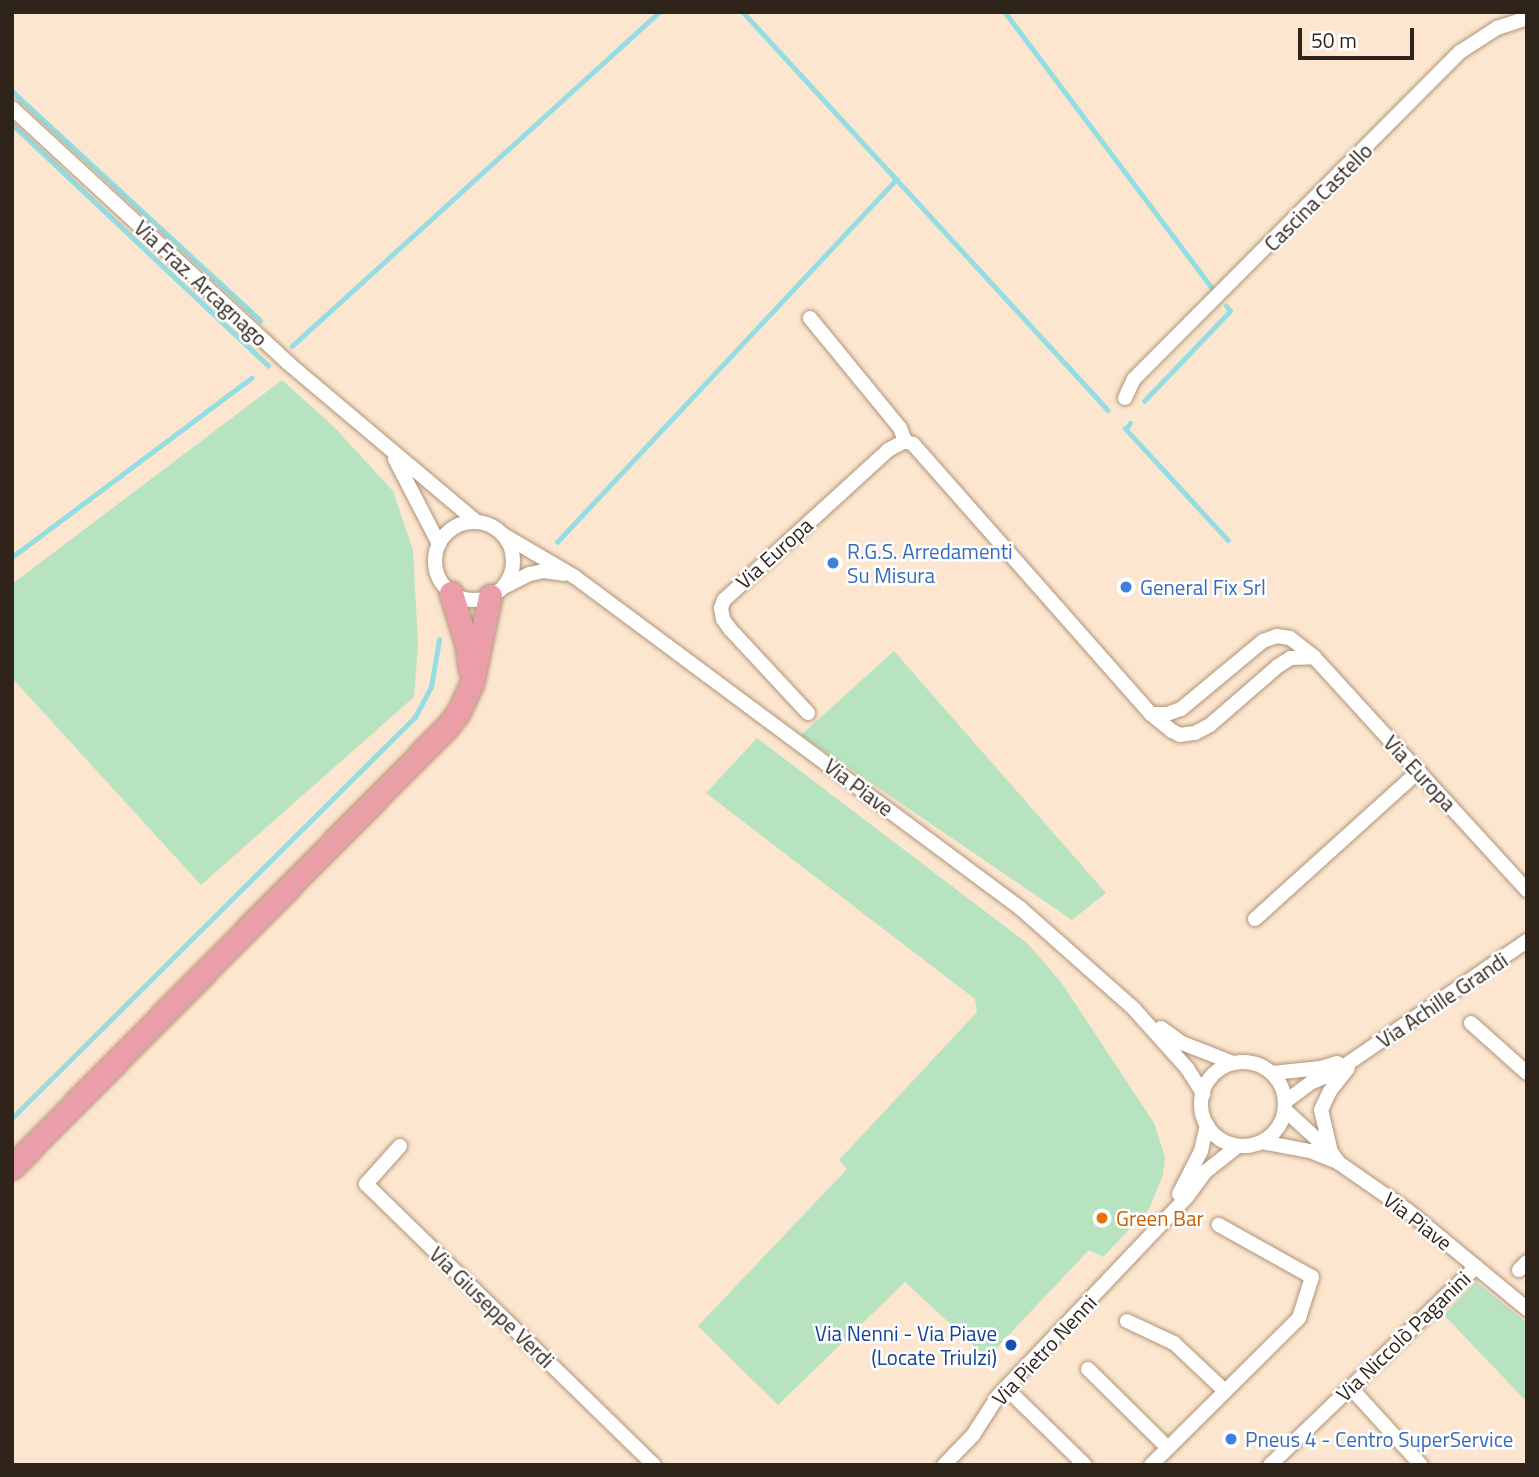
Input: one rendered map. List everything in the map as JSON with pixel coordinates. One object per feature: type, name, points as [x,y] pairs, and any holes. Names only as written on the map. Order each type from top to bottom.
[{"type":"highway","points":[[451,593],[467,645],[472,683]]},
{"type":"highway","points":[[12,1167],[446,728],[458,713],[472,683],[495,593]]},
{"type":"street","name":"Cascina Castello","points":[[1125,398],[1134,379],[1460,52],[1497,28],[1527,18]]},
{"type":"street","name":"Via Fraz. Arcagnago","points":[[12,108],[288,363],[477,522]]},
{"type":"street","points":[[810,318],[900,428],[905,441],[913,444],[1151,714],[1180,735],[1195,733],[1210,725],[1278,666],[1291,658],[1314,657]]},
{"type":"street","name":"Via Europa","points":[[808,713],[730,629],[723,619],[721,608],[724,600],[888,450],[905,441]]},
{"type":"street","points":[[393,454],[439,544]]},
{"type":"street","points":[[451,593],[437,574],[435,564],[439,544],[454,527],[477,522]]},
{"type":"street","name":"Via Piave","points":[[477,522],[575,577],[1020,908],[1134,1009],[1182,1043],[1233,1063],[1251,1063],[1272,1073]]},
{"type":"street","points":[[495,593],[508,579],[513,556],[502,534]]},
{"type":"street","name":"Via Piave","points":[[451,593],[470,600],[495,593],[530,574],[543,571],[575,577]]},
{"type":"street","name":"Via Europa","points":[[1151,714],[1167,714],[1181,709],[1263,641],[1277,636],[1290,638],[1314,657],[1527,890]]},
{"type":"street","points":[[1255,919],[1419,771]]},
{"type":"street","name":"Via Achille Grandi","points":[[1285,1106],[1524,945]]},
{"type":"street","name":"Via Piave","points":[[1134,1009],[1187,1068],[1203,1094],[1202,1110],[1207,1125]]},
{"type":"street","points":[[1471,1023],[1527,1073]]},
{"type":"street","name":"Via Achille Grandi","points":[[1272,1073],[1321,1068],[1355,1057]]},
{"type":"street","name":"Via Achille Grandi","points":[[1335,1157],[1321,1110],[1330,1091],[1355,1057]]},
{"type":"street","points":[[1203,1094],[1213,1075],[1233,1063]]},
{"type":"street","points":[[1262,1142],[1276,1130],[1285,1106],[1281,1087],[1272,1073]]},
{"type":"street","points":[[1285,1106],[1335,1157]]},
{"type":"street","points":[[1207,1125],[1217,1137],[1238,1146]]},
{"type":"street","name":"Via Pietro Nenni","points":[[1148,1238],[1191,1174],[1201,1151],[1207,1125]]},
{"type":"street","name":"Via Piave","points":[[1238,1146],[1262,1142],[1335,1157],[1407,1210],[1527,1309]]},
{"type":"street","name":"Via Giuseppe Verdi","points":[[400,1146],[366,1184],[654,1465]]},
{"type":"street","name":"Via Pietro Nenni","points":[[944,1465],[973,1435],[1006,1388],[1187,1197],[1205,1171],[1238,1146]]},
{"type":"street","points":[[1151,1465],[1299,1318],[1312,1277],[1219,1225]]},
{"type":"street","name":"Via Niccolò Paganini","points":[[1270,1465],[1476,1267]]},
{"type":"street","points":[[1127,1321],[1174,1343],[1225,1391]]},
{"type":"street","points":[[1088,1369],[1168,1448]]},
{"type":"street","points":[[1350,1387],[1421,1465]]},
{"type":"street","points":[[1006,1388],[1085,1465]]},
{"type":"green space","points":[[282,380],[334,427],[393,491],[413,550],[418,646],[414,697],[201,885],[12,678],[12,584]]},
{"type":"green space","points":[[894,651],[1106,893],[1072,920],[801,735]]},
{"type":"green space","points":[[757,738],[1027,943],[1061,982],[1154,1123],[1165,1157],[1163,1175],[1149,1209],[1103,1257],[1089,1250],[987,1358],[905,1282],[778,1405],[698,1326],[847,1169],[839,1160],[977,1012],[975,999],[706,793]]},
{"type":"green space","points":[[1476,1282],[1527,1323],[1527,1402],[1444,1315]]},
{"type":"waterway","points":[[292,346],[659,12]]},
{"type":"waterway","points":[[743,12],[1108,410]]},
{"type":"waterway","points":[[1005,12],[1212,288]]},
{"type":"waterway","points":[[12,91],[260,320]]},
{"type":"waterway","points":[[12,124],[268,365]]},
{"type":"waterway","points":[[557,542],[897,179]]},
{"type":"waterway","points":[[1144,401],[1230,311],[1226,306]]},
{"type":"waterway","points":[[12,557],[251,378]]},
{"type":"waterway","points":[[1126,429],[1130,423]]},
{"type":"waterway","points":[[1125,428],[1228,540]]},
{"type":"waterway","points":[[12,1118],[415,717],[431,687],[439,640]]},
{"type":"place","name":"R.G.S. Arredamenti Su Misura","points":[[833,563]]},
{"type":"place","name":"General Fix Srl","points":[[1126,587]]},
{"type":"place","name":"Green Bar","points":[[1102,1218]]},
{"type":"place","name":"Via Nenni - Via Piave (Locate Triulzi)","points":[[1011,1345]]},
{"type":"place","name":"Pneus 4 - Centro SuperService","points":[[1231,1439]]}]
